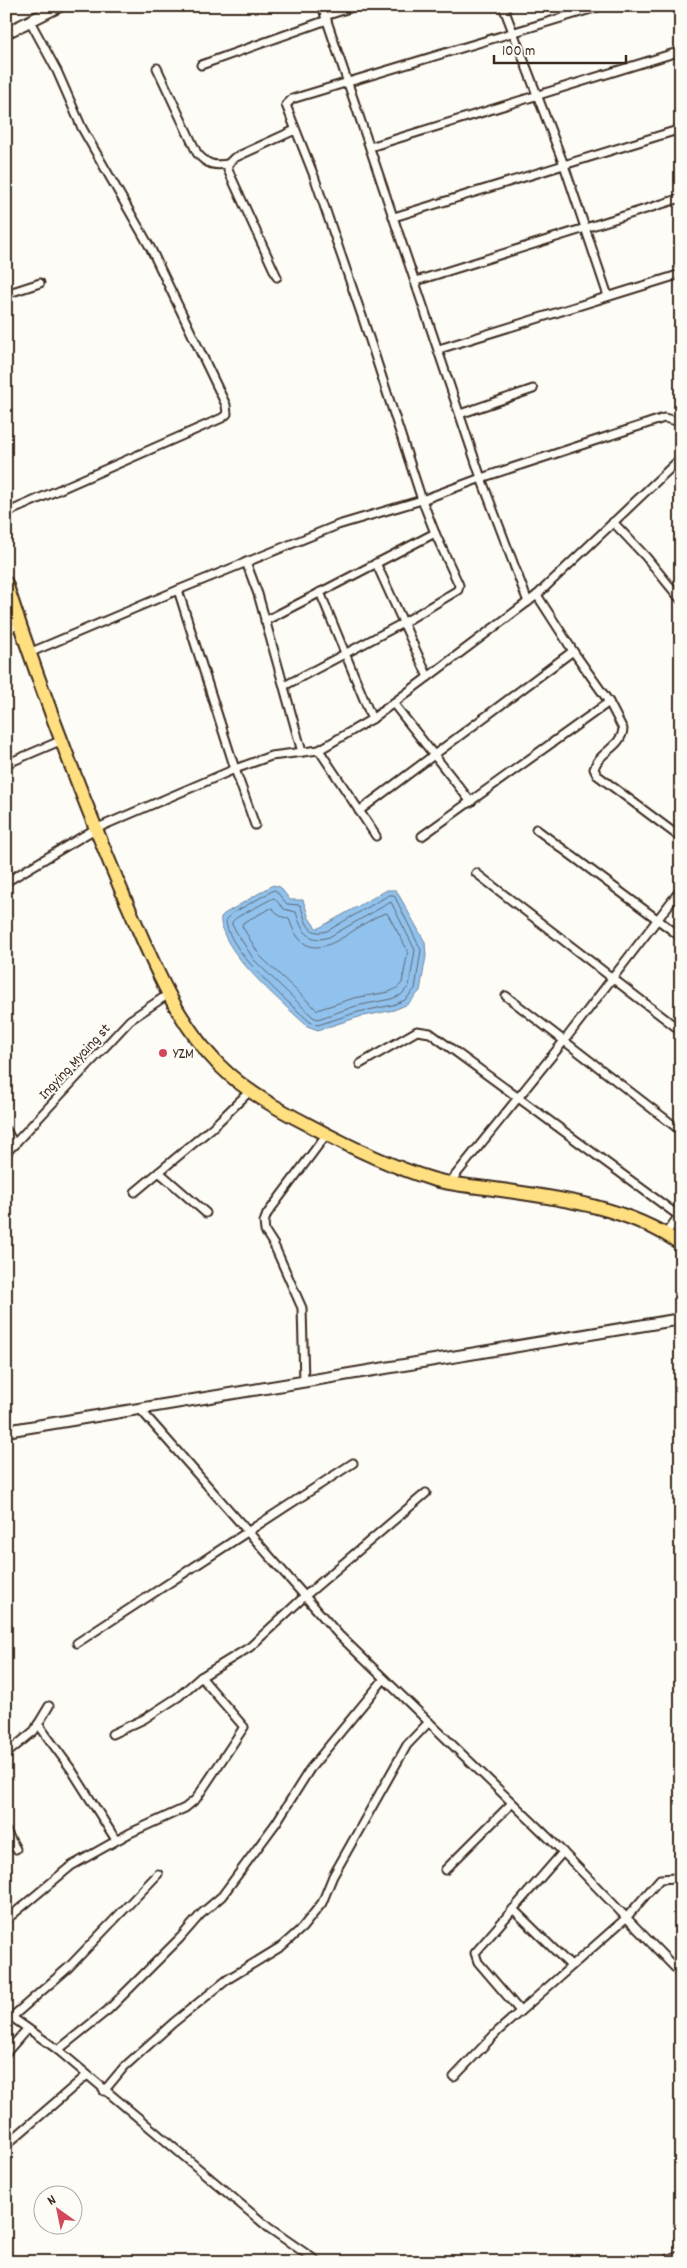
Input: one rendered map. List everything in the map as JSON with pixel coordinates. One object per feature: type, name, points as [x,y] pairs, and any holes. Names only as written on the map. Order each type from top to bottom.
[{"type":"highway","points":[[6,583],[60,741],[95,829],[167,995],[202,1046],[220,1066],[250,1092],[352,1148],[433,1179],[540,1196],[626,1215],[666,1233],[681,1244]]},
{"type":"main road","points":[[6,33],[60,6]]},
{"type":"main road","points":[[6,1431],[681,1319]]},
{"type":"street","points":[[322,6],[481,478],[528,602]]},
{"type":"street","points":[[201,66],[356,6]]},
{"type":"street","points":[[503,6],[564,164],[608,296]]},
{"type":"street","points":[[284,686],[403,623],[458,590],[459,585],[422,500],[314,176],[286,110],[287,102],[601,6]]},
{"type":"street","points":[[6,513],[222,418],[227,414],[226,405],[151,249],[82,128],[57,71],[30,22]]},
{"type":"street","points":[[370,147],[681,51]]},
{"type":"street","points":[[157,68],[198,153],[204,161],[214,166],[228,164],[234,158],[295,130]]},
{"type":"street","points":[[394,217],[681,128]]},
{"type":"street","points":[[228,164],[228,170],[277,277]]},
{"type":"street","points":[[416,281],[681,198]]},
{"type":"street","points":[[439,349],[681,274]]},
{"type":"street","points":[[6,294],[40,283]]},
{"type":"street","points":[[460,414],[533,389]]},
{"type":"street","points":[[29,653],[338,525],[422,500],[481,478],[664,418],[681,422]]},
{"type":"street","points":[[6,882],[95,829],[235,769],[272,756],[319,750],[372,719],[537,595],[680,459]]},
{"type":"street","points":[[614,522],[681,600]]},
{"type":"street","points":[[265,621],[435,533]]},
{"type":"street","points":[[246,562],[265,621],[302,752]]},
{"type":"street","points":[[376,563],[428,677]]},
{"type":"street","points":[[178,590],[235,769],[255,825]]},
{"type":"street","points":[[320,592],[372,719]]},
{"type":"street","points":[[537,595],[609,702],[623,729],[620,740],[596,762],[594,769],[597,775],[681,838]]},
{"type":"street","points":[[6,629],[20,625]]},
{"type":"street","points":[[359,811],[573,651]]},
{"type":"street","points":[[422,836],[609,702]]},
{"type":"street","points":[[393,704],[435,754],[471,802]]},
{"type":"street","points":[[6,764],[60,741]]},
{"type":"street","points":[[319,750],[376,836]]},
{"type":"street","points":[[536,829],[681,937]]},
{"type":"street","points":[[476,874],[681,1031]]},
{"type":"street","points":[[450,1182],[564,1041],[611,977],[681,888]]},
{"type":"street","name":"Ingying Myaing st","points":[[6,1153],[130,1020],[167,995]]},
{"type":"street","points":[[506,996],[681,1130]]},
{"type":"street","points":[[360,1064],[412,1034],[423,1030],[430,1033],[680,1215],[666,1233]]},
{"type":"street","points":[[136,1192],[250,1092]]},
{"type":"street","points":[[6,1130],[15,1144]]},
{"type":"street","points":[[304,1382],[302,1308],[274,1245],[265,1231],[264,1222],[266,1214],[326,1134]]},
{"type":"street","points":[[159,1172],[206,1213]]},
{"type":"street","points":[[140,1409],[339,1636],[563,1852],[681,1974]]},
{"type":"street","points":[[77,1643],[353,1463]]},
{"type":"street","points":[[112,1734],[144,1719],[178,1697],[201,1676],[250,1647],[305,1596],[426,1493]]},
{"type":"street","points":[[6,1920],[71,1866],[116,1840],[185,1808],[196,1799],[244,1730],[242,1724],[201,1676]]},
{"type":"street","points":[[58,2050],[108,2010],[180,1938],[201,1914],[222,1896],[272,1830],[310,1769],[384,1679]]},
{"type":"street","points":[[6,1754],[34,1731],[49,1706]]},
{"type":"street","points":[[104,2091],[124,2067],[173,2022],[228,1979],[282,1946],[302,1928],[322,1903],[333,1876],[407,1745],[428,1722]]},
{"type":"street","points":[[38,1724],[71,1770],[116,1840]]},
{"type":"street","points":[[445,1870],[512,1803]]},
{"type":"street","points":[[6,1831],[16,1849]]},
{"type":"street","points":[[520,2011],[478,1962],[476,1953],[563,1852]]},
{"type":"street","points":[[158,1874],[69,1967],[9,2015],[58,2050],[86,2076],[269,2228],[318,2262]]},
{"type":"street","points":[[454,2078],[520,2011],[626,1918],[660,1879],[675,1878],[681,1883]]},
{"type":"street","points":[[514,1909],[571,1966]]},
{"type":"street","points":[[6,2053],[27,2029]]},
{"type":"street","points":[[6,2145],[86,2076]]},
{"type":"street","points":[[662,2262],[681,2254]]},
{"type":"water","points":[[273,885],[280,887],[290,900],[303,900],[309,918],[316,928],[387,890],[396,890],[425,942],[426,956],[420,991],[408,1004],[394,1010],[359,1017],[318,1030],[307,1026],[254,976],[230,945],[223,930],[221,917],[224,914]]},
{"type":"place","name":"YZM","points":[[163,1053]]}]
